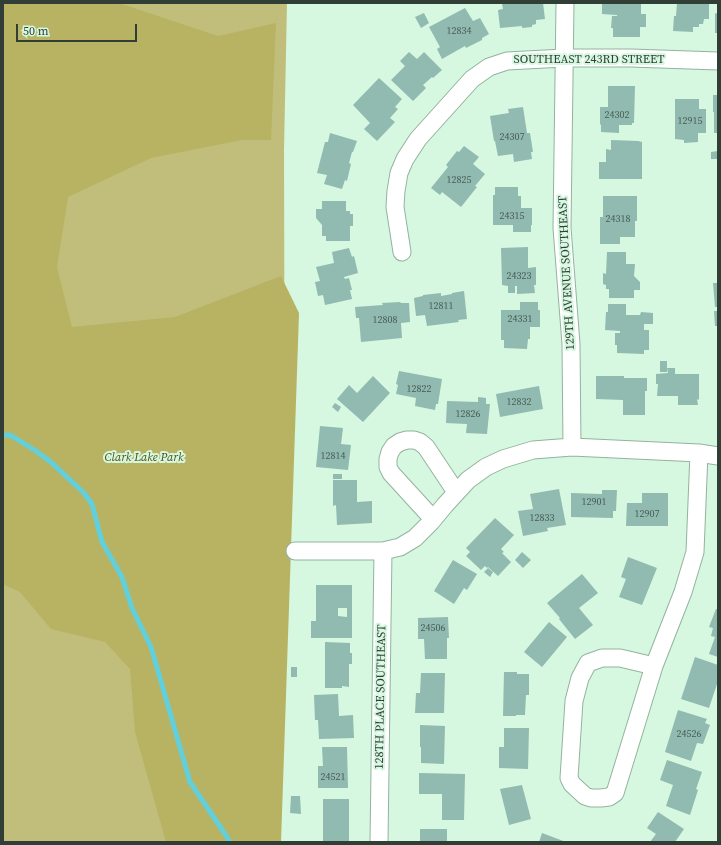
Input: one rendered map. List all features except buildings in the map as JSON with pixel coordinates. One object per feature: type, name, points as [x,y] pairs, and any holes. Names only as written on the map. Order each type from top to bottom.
[{"type":"street","name":"129TH AVENUE SOUTHEAST","points":[[565,3],[562,228],[571,344],[572,447]]},
{"type":"street","name":"SOUTHEAST 243RD STREET","points":[[402,252],[395,207],[399,173],[405,158],[418,139],[472,79],[489,67],[507,61],[564,58],[631,58],[718,61]]},
{"type":"street","points":[[433,519],[391,474],[388,467],[388,459],[394,446],[407,440],[420,442],[426,447],[456,492]]},
{"type":"street","points":[[295,551],[383,551],[400,546],[414,538],[468,480],[486,467],[503,459],[533,450],[572,447],[699,453],[718,456]]},
{"type":"street","points":[[654,666],[620,658],[602,658],[588,663],[580,678],[574,701],[569,778],[572,784],[585,796],[591,798],[602,798],[609,797],[615,793],[654,666],[683,592],[695,552],[699,453]]},
{"type":"street","name":"128TH PLACE SOUTHEAST","points":[[379,842],[383,551]]},
{"type":"green space","name":"Clark Lake Park","points":[[3,3],[287,3],[284,150],[285,562],[279,842],[3,842]]},
{"type":"green space","name":"Clark Lake Park","points":[[3,3],[119,3],[218,36],[276,23],[271,140],[242,140],[151,158],[68,197],[57,267],[72,327],[175,317],[281,276],[299,313],[281,842],[166,842],[135,732],[130,669],[105,642],[51,629],[20,592],[3,584]]},
{"type":"waterway","points":[[3,435],[12,436],[52,463],[84,493],[92,504],[102,542],[122,577],[132,608],[151,647],[190,782],[230,842]]}]
